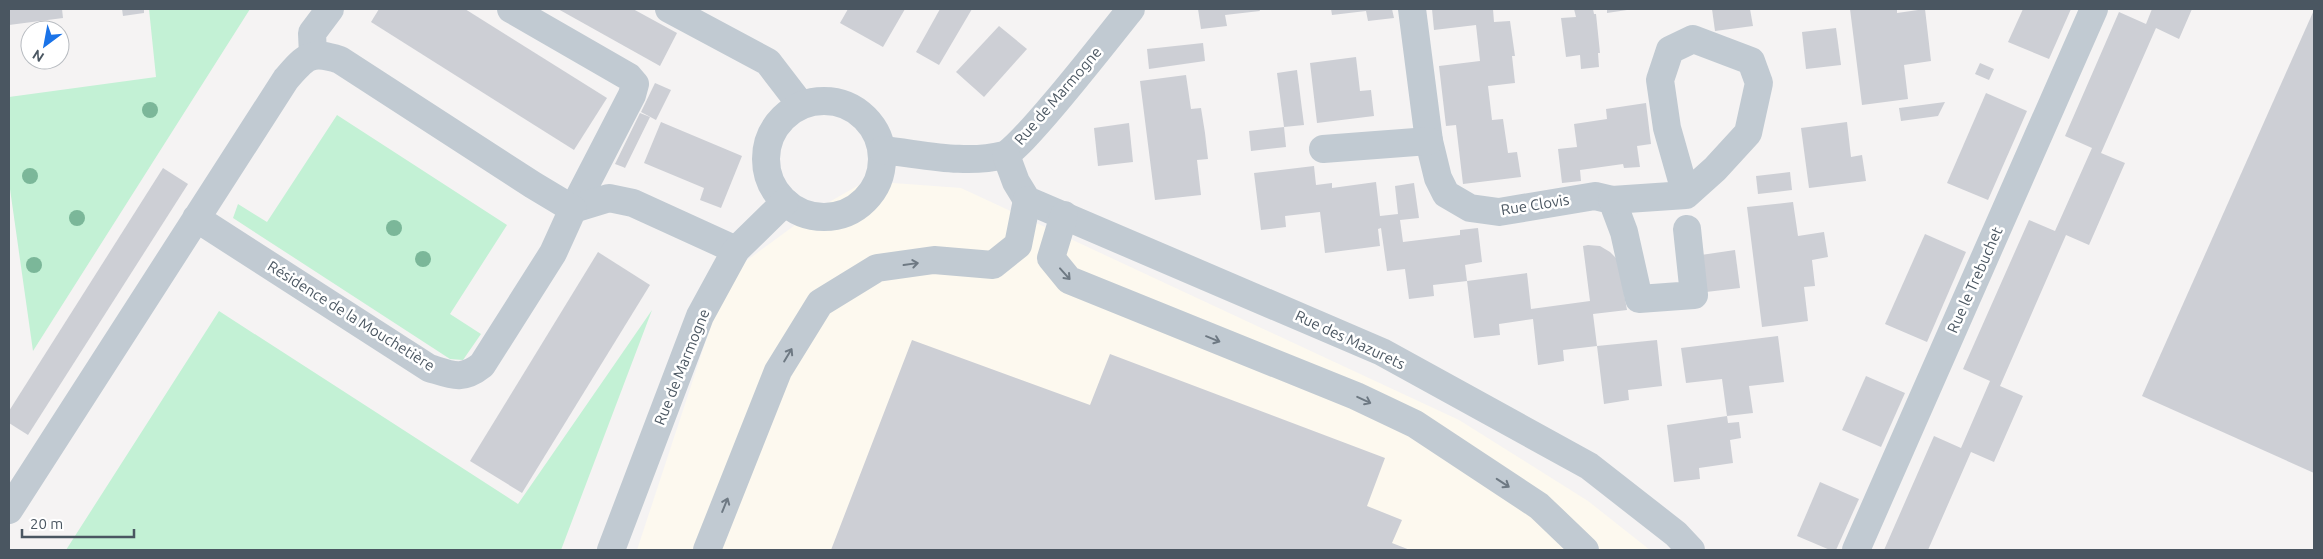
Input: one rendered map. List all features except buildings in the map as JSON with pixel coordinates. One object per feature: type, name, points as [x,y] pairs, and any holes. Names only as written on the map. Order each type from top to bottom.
[{"type":"street","points":[[313,54],[312,34],[330,9]]},
{"type":"street","name":"Résidence de la Mouchetière","points":[[196,218],[429,368],[458,377],[473,373],[482,366],[553,253],[573,208],[632,95],[634,84],[629,77],[511,9]]},
{"type":"street","points":[[669,9],[768,62],[801,104]]},
{"type":"street","name":"Rue de Marmogne","points":[[882,150],[968,160],[1006,155],[1031,131],[1132,9]]},
{"type":"street","name":"Rue Clovis","points":[[1412,9],[1429,141],[1438,178],[1446,194],[1470,208],[1499,212],[1604,198],[1686,195]]},
{"type":"street","name":"Rue le Trebuchet","points":[[1856,550],[2094,9]]},
{"type":"street","points":[[1693,40],[1751,61],[1759,83],[1748,133],[1715,169],[1686,195],[1667,128],[1660,80],[1670,50],[1693,40]]},
{"type":"street","points":[[9,510],[286,79],[301,61],[313,54],[324,54],[340,60],[533,185],[573,208],[609,198],[633,203],[736,250]]},
{"type":"street","points":[[818,100],[836,101],[852,107],[866,118],[877,133],[882,150],[882,168],[877,185],[867,199],[852,210],[835,216],[818,217],[800,212],[785,202],[772,187],[766,169],[766,149],[772,131],[784,115],[801,104],[818,100]]},
{"type":"street","points":[[1323,149],[1429,141]]},
{"type":"street","points":[[707,550],[778,371],[820,303],[877,268],[934,260],[993,265],[1018,245],[1027,200],[1016,182],[1006,155]]},
{"type":"street","points":[[1604,198],[1624,232],[1639,299],[1694,295],[1687,230]]},
{"type":"street","name":"Rue des Mazurets","points":[[1027,200],[1382,352],[1589,466],[1676,534],[1691,550]]},
{"type":"street","name":"Rue de Marmogne","points":[[611,550],[700,316],[736,250],[785,202]]},
{"type":"street","points":[[1064,215],[1051,258],[1069,280],[1356,396],[1415,424],[1539,506],[1584,550]]},
{"type":"shaded area","points":[[866,181],[961,188],[1459,420],[1588,501],[1650,550],[637,550],[716,310],[746,261],[817,209]]},
{"type":"green space","points":[[149,9],[250,9],[33,351],[9,182],[9,97],[156,77]]},
{"type":"green space","points":[[337,115],[507,225],[450,314],[481,334],[463,360],[450,359],[233,218],[238,204],[267,222]]},
{"type":"green space","points":[[652,310],[561,550],[66,550],[219,311],[518,504]]}]
